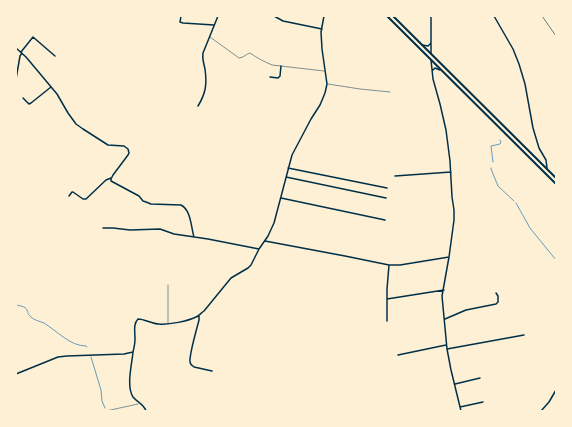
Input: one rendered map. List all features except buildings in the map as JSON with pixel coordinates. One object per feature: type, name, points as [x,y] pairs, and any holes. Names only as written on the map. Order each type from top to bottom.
[{"type":"main road","points":[[387,16],[556,184]]},
{"type":"main road","points":[[393,16],[556,178]]},
{"type":"street","points":[[181,16],[180,22],[183,23],[214,25]]},
{"type":"street","points":[[198,106],[205,92],[205,76],[202,56],[218,16]]},
{"type":"street","points":[[274,16],[283,21],[322,29]]},
{"type":"street","points":[[146,411],[133,396],[130,390],[136,320],[138,319],[158,324],[168,324],[199,316],[231,278],[248,268],[251,264],[274,224],[292,155],[321,102],[327,84],[322,48],[324,16]]},
{"type":"street","points":[[431,16],[431,54]]},
{"type":"street","points":[[494,16],[513,49],[519,64],[525,84],[533,128],[539,148],[546,160],[546,168]]},
{"type":"street","points":[[16,79],[21,53],[33,37],[55,56]]},
{"type":"street","points":[[422,45],[428,46],[431,41]]},
{"type":"street","points":[[16,48],[51,87],[61,100],[70,117],[80,127],[108,145],[124,146],[128,149],[129,153],[112,178],[106,180],[86,199],[83,199],[73,192],[69,196]]},
{"type":"street","points":[[431,60],[432,72],[446,130],[454,210],[449,256],[442,296],[446,345],[461,411]]},
{"type":"street","points":[[270,77],[278,78],[280,76],[281,66]]},
{"type":"street","points":[[432,72],[435,68],[442,71]]},
{"type":"street","points":[[23,98],[29,104],[51,87]]},
{"type":"street","points":[[288,168],[387,188]]},
{"type":"street","points":[[395,176],[450,172]]},
{"type":"street","points":[[286,177],[386,198]]},
{"type":"street","points":[[112,178],[112,181],[139,196],[143,201],[151,204],[181,205],[185,207],[194,237]]},
{"type":"street","points":[[281,198],[385,220]]},
{"type":"street","points":[[103,228],[130,230],[158,228],[174,234],[221,241],[259,249]]},
{"type":"street","points":[[265,241],[389,265],[400,265],[449,256]]},
{"type":"street","points":[[387,321],[386,299],[389,265]]},
{"type":"street","points":[[386,299],[444,290]]},
{"type":"street","points":[[444,319],[466,310],[496,304],[498,302],[496,293]]},
{"type":"street","points":[[199,316],[190,355],[190,363],[194,367],[212,371]]},
{"type":"street","points":[[447,348],[524,335]]},
{"type":"street","points":[[398,355],[446,345]]},
{"type":"street","points":[[16,374],[58,357],[124,354],[133,352]]},
{"type":"street","points":[[455,384],[480,378]]},
{"type":"street","points":[[541,411],[548,404],[556,390]]},
{"type":"street","points":[[460,407],[483,402]]},
{"type":"lane","points":[[209,37],[239,58],[242,58],[250,53],[269,64],[326,71]]},
{"type":"lane","points":[[327,84],[390,92]]},
{"type":"lane","points":[[168,285],[168,324]]},
{"type":"lane","points":[[106,411],[140,403]]},
{"type":"waterway","points":[[493,162],[491,146],[500,144],[500,140]]},
{"type":"waterway","points":[[491,168],[498,186],[514,201]]},
{"type":"waterway","points":[[516,203],[530,228],[556,260]]},
{"type":"waterway","points":[[16,305],[25,308],[33,318],[44,323],[69,341],[87,347]]},
{"type":"waterway","points":[[91,357],[105,408]]},
{"type":"railway","points":[[542,16],[556,36]]}]
